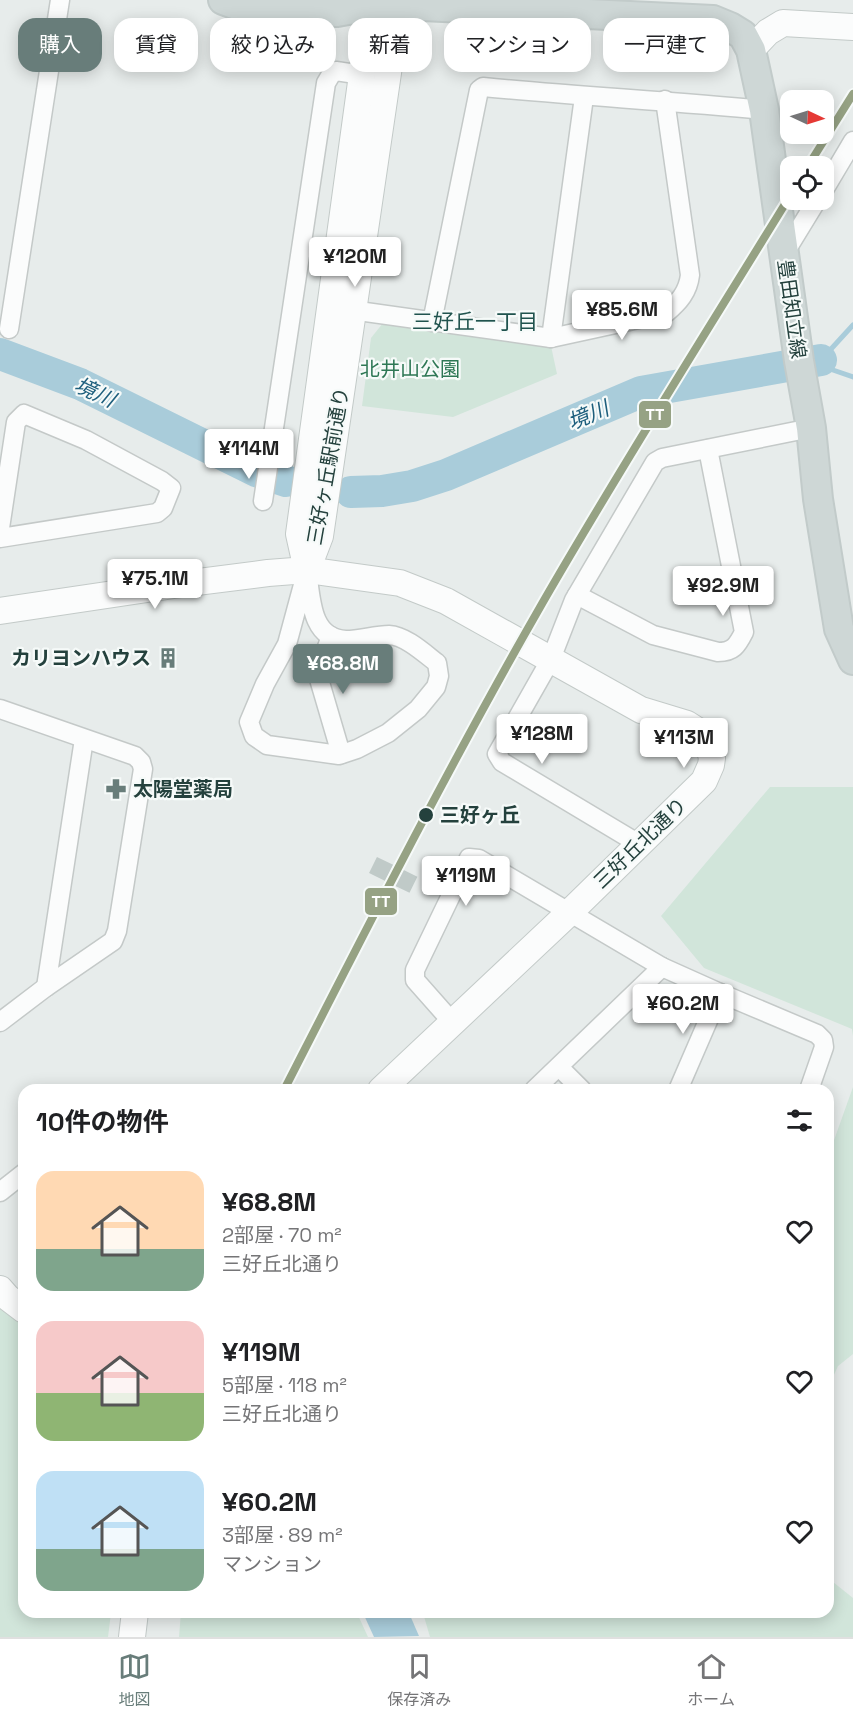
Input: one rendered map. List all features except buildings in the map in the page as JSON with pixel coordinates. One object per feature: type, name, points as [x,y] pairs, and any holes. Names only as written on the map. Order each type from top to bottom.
[{"type":"main road","name":"豊田知立線","points":[[223,0],[239,6],[337,12],[378,1],[712,20],[743,35],[751,50],[764,110],[818,499],[839,629],[853,660]]},
{"type":"street","points":[[9,329],[60,0]]},
{"type":"street","points":[[378,1],[364,50],[341,309],[551,338],[666,313],[689,287],[690,275],[665,100]]},
{"type":"street","name":"三好ヶ丘駅前通り","points":[[307,570],[320,536],[341,309],[389,66],[378,1]]},
{"type":"street","points":[[751,50],[768,32],[783,23],[853,27]]},
{"type":"street","points":[[263,501],[326,83],[336,71],[363,75]]},
{"type":"street","points":[[432,322],[479,90],[483,87],[584,97],[665,100],[764,110]]},
{"type":"street","points":[[551,338],[584,97]]},
{"type":"street","points":[[834,174],[852,145]]},
{"type":"street","points":[[784,254],[812,210]]},
{"type":"street","points":[[0,528],[16,423],[24,414],[86,440],[171,488],[163,508],[157,513],[0,538]]},
{"type":"street","points":[[639,844],[501,762],[497,754],[551,659],[577,595],[655,462],[662,458],[708,449],[808,415]]},
{"type":"street","points":[[577,595],[653,635],[717,652],[727,652],[737,645],[744,632],[708,449]]},
{"type":"street","points":[[307,570],[314,615],[327,635],[345,640],[390,635],[404,640],[437,663],[440,676],[436,687],[418,709],[388,734],[341,754],[267,745],[254,736],[249,722],[265,684],[287,644],[307,570]]},
{"type":"street","name":"三好丘北通り","points":[[0,612],[205,580],[307,570],[400,584],[446,600],[641,710],[687,724],[701,733],[710,747],[712,758],[704,781],[570,912],[387,1084]]},
{"type":"street","points":[[330,636],[320,666],[319,679],[341,754]]},
{"type":"street","points":[[0,709],[135,756],[141,762],[143,769],[117,931],[113,941],[0,1022]]},
{"type":"street","points":[[46,987],[84,738]]},
{"type":"street","points":[[453,1023],[415,980],[415,970],[470,858],[479,859],[662,967],[816,1034],[823,1040],[824,1047],[811,1084]]},
{"type":"street","points":[[541,1084],[662,967]]},
{"type":"street","points":[[681,1084],[720,993]]},
{"type":"street","points":[[559,1067],[576,1084]]},
{"type":"street","points":[[0,1192],[18,1178]]},
{"type":"street","points":[[0,1288],[18,1305]]},
{"type":"street","points":[[132,1637],[134,1618]]},
{"type":"green space","name":"北井山公園","points":[[383,323],[551,346],[557,374],[453,417],[362,406],[371,338]]},
{"type":"green space","points":[[770,787],[853,787],[853,1036],[852,1029],[704,968],[661,916]]},
{"type":"green space","points":[[853,1087],[853,1354],[838,1366],[834,1375],[834,1140]]},
{"type":"green space","points":[[0,1293],[18,1312],[18,1618],[110,1618],[108,1637],[0,1637]]},
{"type":"green space","points":[[834,1583],[853,1598],[853,1637],[430,1637],[424,1618],[834,1618]]},
{"type":"green space","points":[[181,1618],[359,1618],[368,1637],[179,1637]]},
{"type":"water","points":[[365,1618],[411,1618],[419,1636],[374,1637]]},
{"type":"waterway","name":"境川","points":[[853,325],[821,360],[830,369],[853,377]]},
{"type":"waterway","name":"境川","points":[[0,354],[80,384],[256,471],[286,481]]},
{"type":"waterway","name":"境川","points":[[351,492],[382,491],[412,486],[446,475],[641,392],[821,360]]},
{"type":"tunnel","points":[[373,865],[414,885]]},
{"type":"transit line","name":"TT","points":[[814,156],[853,94]]},
{"type":"transit line","name":"TT","points":[[287,1084],[410,844],[509,662],[603,500],[781,210]]},
{"type":"place","name":"カリヨンハウス","points":[[168,658]]},
{"type":"place","name":"太陽堂薬局","points":[[116,789]]},
{"type":"place","name":"三好ヶ丘","points":[[426,815]]},
{"type":"district","name":"三好丘一丁目","points":[[475,321]]}]
